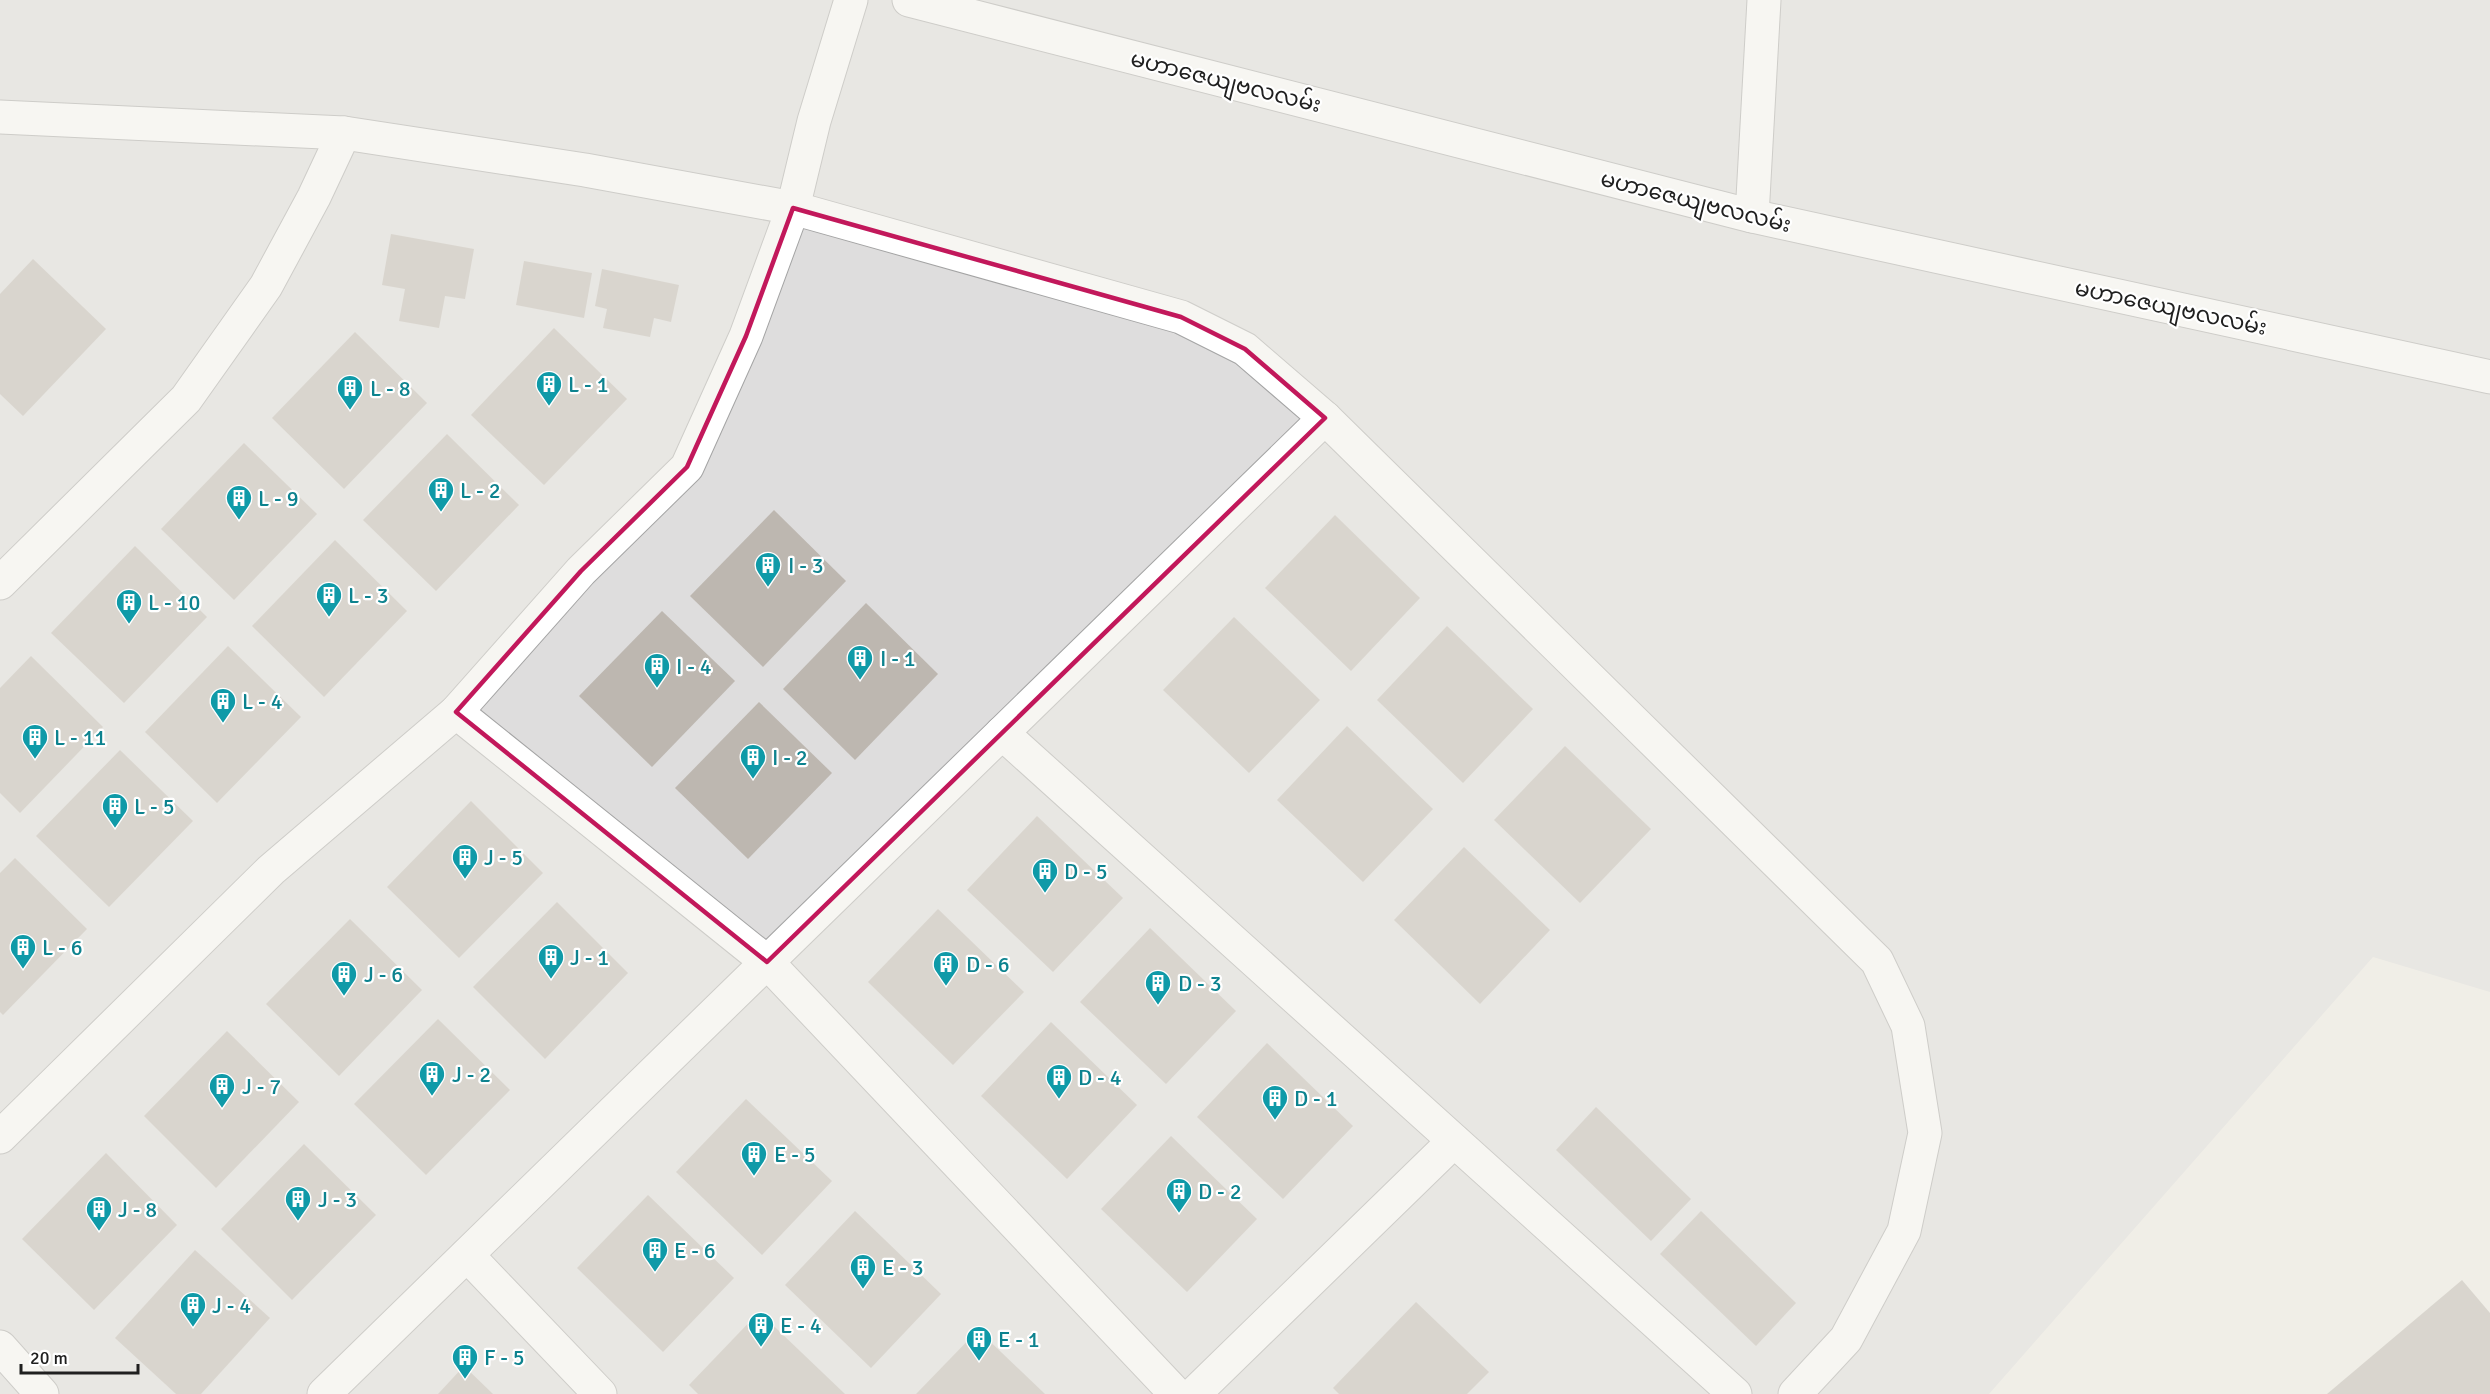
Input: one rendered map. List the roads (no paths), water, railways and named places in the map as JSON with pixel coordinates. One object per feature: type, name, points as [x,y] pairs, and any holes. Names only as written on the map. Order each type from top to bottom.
[{"type":"street","points":[[0,1137],[271,870],[456,712],[581,571],[687,467],[746,336],[793,208],[814,121],[851,0]]},
{"type":"street","name":"မဟာဇေယျဗလလမ်း","points":[[909,0],[1752,216],[2490,377]]},
{"type":"street","points":[[1752,216],[1764,0]]},
{"type":"street","points":[[0,117],[344,133],[585,170],[793,208],[1181,317],[1245,349],[1324,418],[1876,961],[1908,1026],[1924,1133],[1904,1231],[1846,1339],[1794,1394]]},
{"type":"street","points":[[0,583],[186,399],[266,286],[314,198],[344,133]]},
{"type":"street","points":[[324,1394],[1324,418]]},
{"type":"street","points":[[456,712],[767,962],[1176,1394]]},
{"type":"street","points":[[1002,733],[1735,1394]]},
{"type":"street","points":[[1194,1394],[1454,1141]]},
{"type":"street","points":[[467,1255],[600,1394]]},
{"type":"street","points":[[0,1347],[42,1394]]},
{"type":"place","name":"L - 1","points":[[549,407]]},
{"type":"place","name":"L - 8","points":[[350,411]]},
{"type":"place","name":"L - 2","points":[[441,513]]},
{"type":"place","name":"L - 9","points":[[239,521]]},
{"type":"place","name":"I - 3","points":[[768,588]]},
{"type":"place","name":"L - 3","points":[[329,618]]},
{"type":"place","name":"L - 10","points":[[129,625]]},
{"type":"place","name":"I - 1","points":[[860,681]]},
{"type":"place","name":"I - 4","points":[[657,689]]},
{"type":"place","name":"L - 4","points":[[223,724]]},
{"type":"place","name":"L - 11","points":[[35,760]]},
{"type":"place","name":"I - 2","points":[[753,780]]},
{"type":"place","name":"L - 5","points":[[115,829]]},
{"type":"place","name":"J - 5","points":[[465,880]]},
{"type":"place","name":"D - 5","points":[[1045,894]]},
{"type":"place","name":"L - 6","points":[[23,970]]},
{"type":"place","name":"J - 1","points":[[551,980]]},
{"type":"place","name":"D - 6","points":[[946,987]]},
{"type":"place","name":"J - 6","points":[[344,997]]},
{"type":"place","name":"D - 3","points":[[1158,1006]]},
{"type":"place","name":"J - 2","points":[[432,1097]]},
{"type":"place","name":"D - 4","points":[[1059,1100]]},
{"type":"place","name":"J - 7","points":[[222,1109]]},
{"type":"place","name":"D - 1","points":[[1275,1121]]},
{"type":"place","name":"E - 5","points":[[754,1177]]},
{"type":"place","name":"D - 2","points":[[1179,1214]]},
{"type":"place","name":"J - 3","points":[[298,1222]]},
{"type":"place","name":"J - 8","points":[[99,1232]]},
{"type":"place","name":"E - 6","points":[[655,1273]]},
{"type":"place","name":"E - 3","points":[[863,1290]]},
{"type":"place","name":"J - 4","points":[[193,1328]]},
{"type":"place","name":"E - 4","points":[[761,1348]]},
{"type":"place","name":"E - 1","points":[[979,1362]]},
{"type":"place","name":"F - 5","points":[[465,1380]]}]
